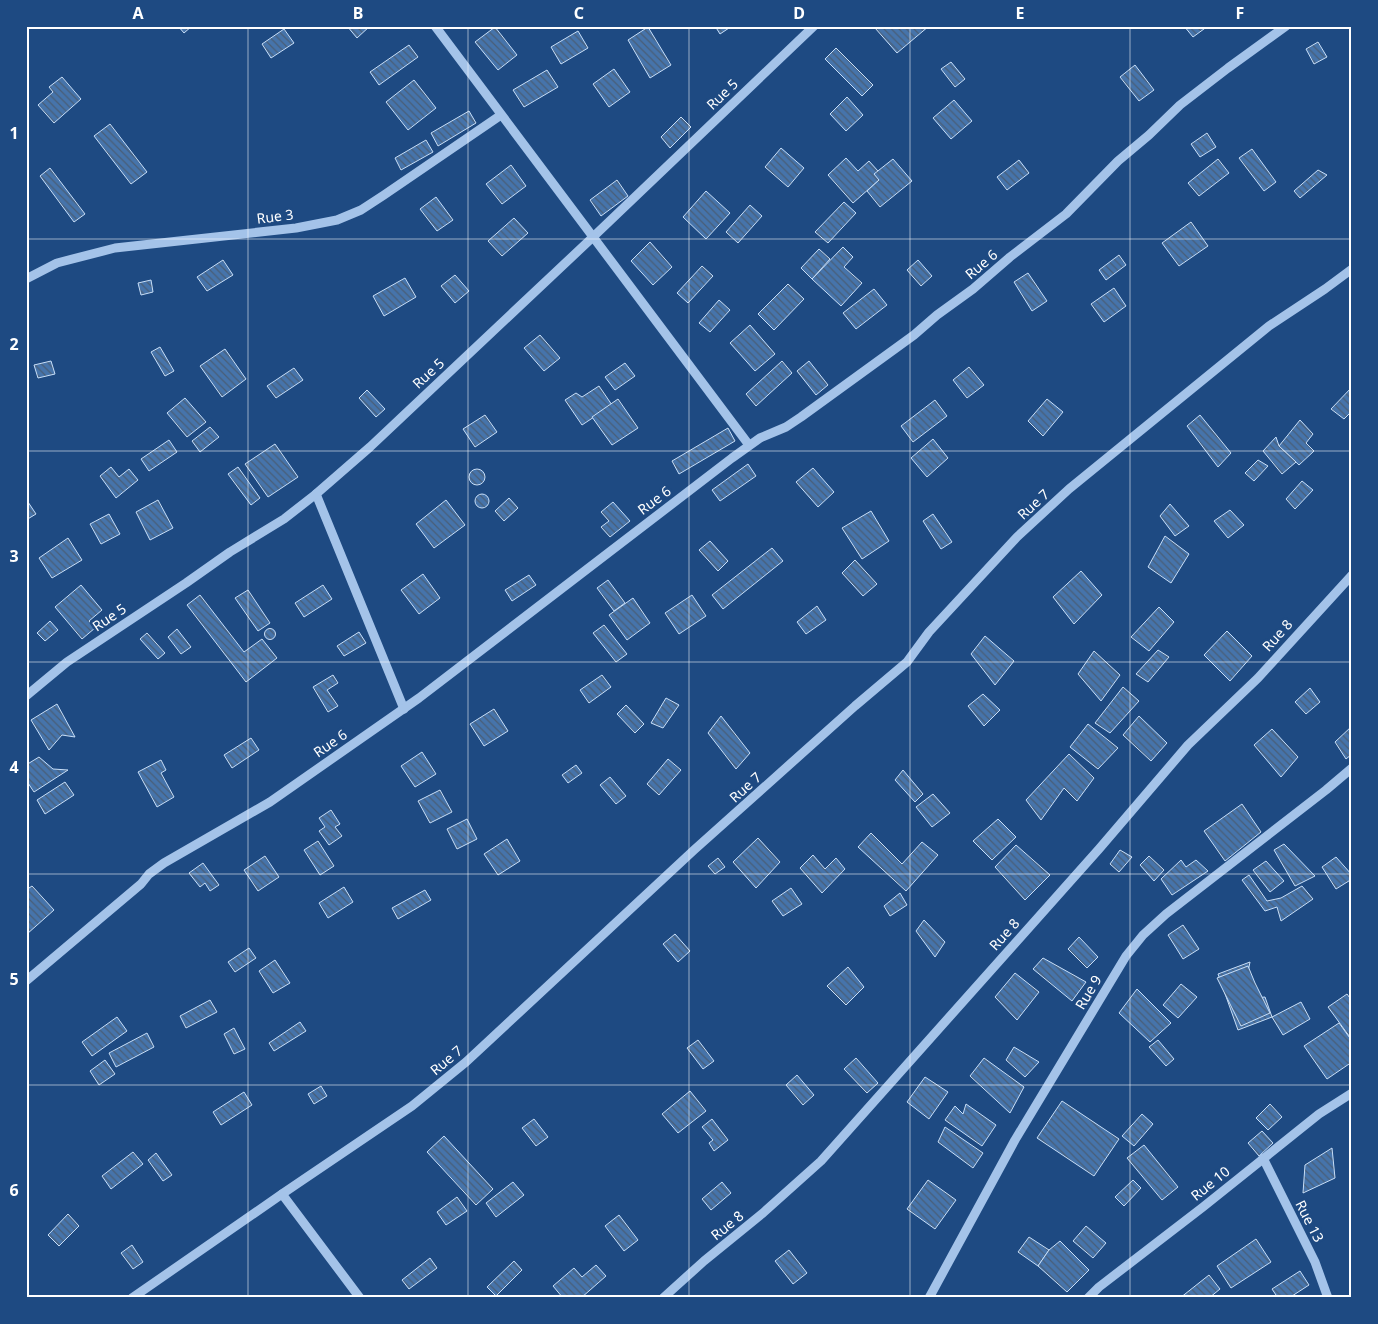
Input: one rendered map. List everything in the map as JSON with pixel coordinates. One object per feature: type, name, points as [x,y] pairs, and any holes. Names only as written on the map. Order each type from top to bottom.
[{"type":"street","points":[[435,26],[749,445]]},
{"type":"street","name":"Rue 5","points":[[26,696],[67,662],[230,552],[284,518],[316,494],[370,447],[814,26]]},
{"type":"street","name":"Rue 6","points":[[26,981],[164,863],[270,802],[404,709],[749,445],[802,417],[914,335],[936,315],[962,297],[1066,214],[1118,161],[1180,105],[1286,26]]},
{"type":"street","name":"Rue 3","points":[[26,279],[58,263],[115,248],[296,228],[337,220],[361,210],[502,115]]},
{"type":"street","name":"Rue 7","points":[[132,1298],[412,1106],[466,1062],[701,844],[907,662],[929,632],[1017,537],[1069,489],[1269,326],[1325,290],[1352,269]]},
{"type":"street","points":[[316,494],[404,709]]},
{"type":"street","name":"Rue 8","points":[[663,1298],[821,1161],[1099,849],[1188,746],[1258,678],[1352,574]]},
{"type":"street","name":"Rue 9","points":[[929,1298],[1016,1140],[1126,956],[1143,935],[1166,914],[1352,768]]},
{"type":"street","name":"Rue 10","points":[[1088,1298],[1099,1287],[1319,1114],[1352,1093]]},
{"type":"street","name":"Rue 13","points":[[1263,1158],[1315,1262],[1328,1298]]},
{"type":"street","points":[[282,1194],[360,1298]]},
{"type":"building","points":[[178,26],[192,26],[184,33]]},
{"type":"building","points":[[347,26],[370,26],[357,38]]},
{"type":"building","points":[[715,26],[732,26],[720,34]]},
{"type":"building","points":[[877,26],[929,26],[897,53],[875,28]]},
{"type":"building","points":[[1184,26],[1208,26],[1193,37]]},
{"type":"building","points":[[495,27],[517,55],[498,70],[475,42]]},
{"type":"building","points":[[648,27],[671,65],[650,78],[628,40]]},
{"type":"building","points":[[284,29],[294,43],[271,58],[262,44]]},
{"type":"building","points":[[578,31],[588,48],[561,64],[551,47]]},
{"type":"building","points":[[1318,42],[1327,57],[1314,64],[1306,49]]},
{"type":"building","points":[[409,45],[418,57],[379,85],[370,72]]},
{"type":"building","points":[[836,48],[873,85],[862,96],[825,59]]},
{"type":"building","points":[[951,62],[965,79],[955,87],[941,69]]},
{"type":"building","points":[[1135,65],[1154,90],[1139,101],[1120,77]]},
{"type":"building","points":[[614,69],[630,92],[609,107],[593,84]]},
{"type":"building","points":[[547,70],[558,87],[524,107],[513,90]]},
{"type":"building","points":[[62,77],[81,99],[54,123],[38,105],[53,92],[49,87]]},
{"type":"building","points":[[414,80],[436,108],[408,130],[386,102]]},
{"type":"building","points":[[847,97],[863,115],[846,131],[830,114]]},
{"type":"building","points":[[954,100],[972,121],[951,139],[933,118]]},
{"type":"building","points":[[469,111],[476,123],[438,146],[431,133]]},
{"type":"building","points":[[681,117],[691,127],[670,148],[661,137]]},
{"type":"building","points":[[110,124],[147,172],[131,184],[94,136]]},
{"type":"building","points":[[1207,133],[1216,147],[1200,157],[1191,144]]},
{"type":"building","points":[[426,140],[433,152],[401,170],[395,158]]},
{"type":"building","points":[[781,148],[804,168],[788,187],[765,167]]},
{"type":"building","points":[[1252,149],[1276,182],[1264,191],[1239,158]]},
{"type":"building","points":[[846,158],[858,171],[869,161],[878,171],[879,180],[853,203],[828,175]]},
{"type":"building","points":[[893,159],[912,181],[880,207],[867,191],[879,180],[874,174]]},
{"type":"building","points":[[1218,159],[1229,173],[1199,196],[1188,183]]},
{"type":"building","points":[[1019,160],[1029,173],[1007,190],[997,177]]},
{"type":"building","points":[[511,165],[526,186],[502,204],[486,184]]},
{"type":"building","points":[[50,168],[85,214],[74,222],[40,176]]},
{"type":"building","points":[[1318,170],[1327,175],[1300,198],[1294,191]]},
{"type":"building","points":[[617,180],[628,196],[601,216],[590,200]]},
{"type":"building","points":[[706,191],[730,213],[706,239],[683,217]]},
{"type":"building","points":[[436,197],[453,220],[437,231],[420,209]]},
{"type":"building","points":[[844,202],[856,213],[828,243],[815,232]]},
{"type":"building","points":[[750,205],[762,216],[738,243],[726,232]]},
{"type":"building","points":[[514,218],[528,233],[502,256],[488,241]]},
{"type":"building","points":[[1191,222],[1208,246],[1179,266],[1162,243]]},
{"type":"building","points":[[650,242],[672,267],[653,285],[631,261]]},
{"type":"building","points":[[843,247],[853,257],[844,267],[862,283],[841,306],[812,279]]},
{"type":"building","points":[[819,249],[830,259],[812,279],[801,268]]},
{"type":"building","points":[[1119,255],[1126,265],[1106,280],[1099,270]]},
{"type":"building","points":[[223,260],[233,275],[207,291],[197,277]]},
{"type":"building","points":[[918,260],[932,276],[921,286],[907,270]]},
{"type":"building","points":[[702,266],[713,276],[688,303],[677,293]]},
{"type":"building","points":[[1028,273],[1047,301],[1032,311],[1014,282]]},
{"type":"building","points":[[455,275],[469,291],[455,303],[441,286]]},
{"type":"building","points":[[405,278],[416,297],[384,316],[373,296]]},
{"type":"building","points":[[151,280],[153,292],[141,295],[138,283]]},
{"type":"building","points":[[788,284],[804,299],[774,330],[758,314]]},
{"type":"building","points":[[1114,288],[1126,306],[1104,322],[1091,304]]},
{"type":"building","points":[[874,289],[887,305],[856,329],[843,313]]},
{"type":"building","points":[[719,300],[730,310],[710,332],[699,323]]},
{"type":"building","points":[[750,325],[775,354],[755,371],[730,343]]},
{"type":"building","points":[[540,335],[560,358],[544,371],[524,348]]},
{"type":"building","points":[[160,347],[174,371],[165,376],[151,352]]},
{"type":"building","points":[[225,349],[246,379],[222,397],[200,366]]},
{"type":"building","points":[[51,361],[55,374],[38,378],[34,365]]},
{"type":"building","points":[[782,361],[792,373],[756,406],[746,394]]},
{"type":"building","points":[[809,361],[828,385],[816,395],[797,371]]},
{"type":"building","points":[[625,363],[635,376],[615,390],[605,377]]},
{"type":"building","points":[[969,367],[984,385],[967,398],[953,380]]},
{"type":"building","points":[[294,368],[303,380],[276,398],[267,386]]},
{"type":"building","points":[[599,386],[612,405],[582,425],[565,400],[576,393],[582,397]]},
{"type":"building","points":[[1352,387],[1352,411],[1344,419],[1331,409]]},
{"type":"building","points":[[367,390],[385,409],[376,417],[359,398]]},
{"type":"building","points":[[185,398],[206,422],[187,437],[167,413]]},
{"type":"building","points":[[618,399],[638,428],[612,445],[592,417]]},
{"type":"building","points":[[1047,399],[1063,412],[1043,436],[1028,421]]},
{"type":"building","points":[[935,400],[947,416],[913,442],[901,426]]},
{"type":"building","points":[[485,415],[497,432],[475,447],[463,429]]},
{"type":"building","points":[[1200,415],[1231,453],[1218,467],[1187,426]]},
{"type":"building","points":[[1300,420],[1313,434],[1306,443],[1314,451],[1299,465],[1279,446]]},
{"type":"building","points":[[210,427],[219,437],[200,452],[192,441]]},
{"type":"building","points":[[728,428],[735,441],[679,474],[672,461]]},
{"type":"building","points":[[1276,437],[1279,446],[1296,462],[1282,474],[1263,451]]},
{"type":"building","points":[[933,439],[948,458],[927,477],[911,458]]},
{"type":"building","points":[[169,440],[177,452],[149,471],[141,459]]},
{"type":"building","points":[[275,444],[298,477],[268,497],[245,464]]},
{"type":"building","points":[[1258,460],[1268,466],[1254,481],[1245,473]]},
{"type":"building","points":[[748,464],[756,476],[720,501],[712,490]]},
{"type":"building","points":[[111,467],[119,477],[129,469],[138,480],[116,498],[100,476]]},
{"type":"building","points":[[238,467],[260,498],[251,505],[228,474]]},
{"type":"building","points":[[813,468],[834,492],[818,507],[796,482]]},
{"type":"building","points":[[477,469],[485,477],[477,485],[469,477]]},
{"type":"building","points":[[1302,481],[1313,490],[1295,509],[1286,499]]},
{"type":"building","points":[[479,494],[485,494],[489,501],[485,508],[479,508],[475,504],[475,498]]},
{"type":"building","points":[[509,498],[518,508],[504,521],[495,511]]},
{"type":"building","points":[[26,499],[36,514],[26,520]]},
{"type":"building","points":[[158,500],[173,528],[150,540],[136,512]]},
{"type":"building","points":[[446,500],[465,525],[434,548],[416,524]]},
{"type":"building","points":[[613,502],[630,521],[610,537],[601,527],[609,521],[601,512]]},
{"type":"building","points":[[1170,504],[1189,526],[1175,536],[1160,516]]},
{"type":"building","points":[[1230,510],[1244,525],[1228,538],[1214,521]]},
{"type":"building","points":[[871,511],[889,541],[862,559],[842,528]]},
{"type":"building","points":[[109,514],[120,534],[101,544],[90,524]]},
{"type":"building","points":[[933,514],[952,542],[941,549],[923,521]]},
{"type":"building","points":[[1165,536],[1189,554],[1171,583],[1148,567]]},
{"type":"building","points":[[68,538],[82,560],[52,578],[39,558]]},
{"type":"building","points":[[710,541],[728,561],[718,571],[699,550]]},
{"type":"building","points":[[772,548],[783,561],[723,609],[712,595]]},
{"type":"building","points":[[855,560],[877,584],[863,596],[842,573]]},
{"type":"building","points":[[1081,571],[1102,595],[1074,624],[1053,597]]},
{"type":"building","points":[[423,574],[440,598],[419,614],[401,590]]},
{"type":"building","points":[[529,575],[536,585],[512,601],[505,590]]},
{"type":"building","points":[[608,580],[625,603],[614,611],[597,588]]},
{"type":"building","points":[[81,585],[102,610],[89,621],[95,628],[82,639],[55,607]]},
{"type":"building","points":[[323,585],[332,599],[304,617],[295,603]]},
{"type":"building","points":[[248,590],[270,623],[258,631],[235,598]]},
{"type":"building","points":[[200,595],[244,652],[262,639],[277,658],[246,682],[187,605]]},
{"type":"building","points":[[692,595],[706,616],[679,634],[665,613]]},
{"type":"building","points":[[633,598],[650,623],[627,640],[609,615]]},
{"type":"building","points":[[817,606],[826,620],[806,634],[797,622]]},
{"type":"building","points":[[1159,607],[1174,622],[1149,651],[1131,637]]},
{"type":"building","points":[[50,621],[58,630],[45,641],[37,633]]},
{"type":"building","points":[[604,625],[627,654],[616,662],[593,633]]},
{"type":"building","points":[[177,629],[191,647],[181,654],[168,637]]},
{"type":"building","points":[[268,629],[272,629],[275,634],[274,638],[268,639],[265,636],[265,632]]},
{"type":"building","points":[[1227,631],[1252,656],[1230,681],[1204,655]]},
{"type":"building","points":[[359,632],[366,643],[344,656],[337,646]]},
{"type":"building","points":[[147,633],[165,653],[158,659],[140,639]]},
{"type":"building","points":[[985,636],[1014,661],[995,685],[971,654]]},
{"type":"building","points":[[1158,650],[1169,657],[1148,682],[1136,674]]},
{"type":"building","points":[[1094,651],[1120,675],[1101,701],[1078,674]]},
{"type":"building","points":[[333,675],[338,683],[327,690],[338,706],[328,712],[313,687]]},
{"type":"building","points":[[602,675],[611,687],[589,703],[580,690]]},
{"type":"building","points":[[1123,687],[1139,701],[1110,733],[1095,723]]},
{"type":"building","points":[[1310,688],[1320,702],[1306,714],[1295,702]]},
{"type":"building","points":[[983,694],[1000,710],[984,726],[968,706]]},
{"type":"building","points":[[666,698],[679,705],[663,728],[651,723]]},
{"type":"building","points":[[57,704],[75,737],[62,735],[49,750],[31,720]]},
{"type":"building","points":[[626,705],[644,724],[635,733],[617,714]]},
{"type":"building","points":[[494,709],[508,731],[484,746],[470,724]]},
{"type":"building","points":[[721,716],[750,753],[736,769],[708,733]]},
{"type":"building","points":[[1139,716],[1167,743],[1151,761],[1123,735]]},
{"type":"building","points":[[1088,724],[1118,748],[1098,769],[1070,747]]},
{"type":"building","points":[[1352,726],[1352,754],[1346,759],[1335,742]]},
{"type":"building","points":[[1272,729],[1298,757],[1281,777],[1254,745]]},
{"type":"building","points":[[251,738],[259,750],[232,768],[224,755]]},
{"type":"building","points":[[422,752],[436,774],[415,787],[401,766]]},
{"type":"building","points":[[1069,754],[1094,778],[1077,801],[1064,788],[1041,820],[1026,800]]},
{"type":"building","points":[[39,757],[53,769],[68,770],[34,792],[26,780],[26,765]]},
{"type":"building","points":[[668,759],[681,770],[659,795],[647,784]]},
{"type":"building","points":[[161,760],[166,770],[161,773],[174,797],[157,807],[138,772]]},
{"type":"building","points":[[576,765],[582,773],[568,783],[562,775]]},
{"type":"building","points":[[903,770],[923,794],[915,802],[895,780]]},
{"type":"building","points":[[610,777],[626,796],[616,804],[600,785]]},
{"type":"building","points":[[65,782],[74,795],[45,814],[37,800]]},
{"type":"building","points":[[440,790],[452,812],[430,823],[418,801]]},
{"type":"building","points":[[933,794],[950,813],[932,827],[916,807]]},
{"type":"building","points":[[1242,804],[1261,832],[1225,861],[1204,831]]},
{"type":"building","points":[[331,810],[340,824],[335,827],[342,836],[329,845],[319,831],[325,827],[319,818]]},
{"type":"building","points":[[467,819],[477,839],[457,849],[447,829]]},
{"type":"building","points":[[998,819],[1016,837],[992,860],[973,841]]},
{"type":"building","points":[[871,833],[902,864],[922,842],[938,855],[906,891],[858,847]]},
{"type":"building","points":[[758,838],[780,862],[756,888],[733,862]]},
{"type":"building","points":[[507,839],[520,861],[498,875],[484,854]]},
{"type":"building","points":[[318,841],[334,866],[320,875],[304,850]]},
{"type":"building","points":[[1284,844],[1315,876],[1295,886],[1274,850]]},
{"type":"building","points":[[1016,845],[1050,875],[1025,900],[995,867]]},
{"type":"building","points":[[1120,850],[1132,857],[1119,872],[1110,864]]},
{"type":"building","points":[[813,855],[825,869],[836,858],[845,869],[822,893],[800,868]]},
{"type":"building","points":[[265,856],[279,877],[258,891],[244,870]]},
{"type":"building","points":[[1149,856],[1164,870],[1154,881],[1140,865]]},
{"type":"building","points":[[1336,857],[1352,875],[1352,879],[1336,889],[1322,867]]},
{"type":"building","points":[[718,858],[725,867],[715,874],[708,866]]},
{"type":"building","points":[[1181,860],[1186,867],[1196,860],[1208,871],[1172,895],[1161,879]]},
{"type":"building","points":[[1266,861],[1284,881],[1270,892],[1253,870]]},
{"type":"building","points":[[203,863],[219,885],[210,891],[205,883],[200,887],[189,873]]},
{"type":"building","points":[[1249,875],[1267,901],[1281,898],[1302,886],[1313,899],[1281,921],[1277,907],[1265,911],[1242,880]]},
{"type":"building","points":[[32,886],[54,910],[27,934],[26,890]]},
{"type":"building","points":[[344,887],[353,902],[328,918],[319,903]]},
{"type":"building","points":[[791,888],[802,904],[783,916],[772,901]]},
{"type":"building","points":[[425,890],[431,900],[398,919],[392,908]]},
{"type":"building","points":[[900,893],[907,905],[890,916],[884,906]]},
{"type":"building","points":[[924,920],[945,942],[935,957],[916,931]]},
{"type":"building","points":[[1183,925],[1199,949],[1183,959],[1168,935]]},
{"type":"building","points":[[675,934],[690,951],[678,962],[663,944]]},
{"type":"building","points":[[1079,937],[1098,957],[1087,968],[1068,949]]},
{"type":"building","points":[[249,948],[256,958],[235,972],[228,962]]},
{"type":"building","points":[[1043,958],[1086,982],[1072,1001],[1033,969]]},
{"type":"building","points":[[275,960],[290,983],[273,993],[259,971]]},
{"type":"building","points":[[1250,962],[1246,982],[1255,998],[1265,997],[1272,1017],[1238,1030],[1218,974]]},
{"type":"building","points":[[1248,966],[1270,1013],[1241,1026],[1217,978]]},
{"type":"building","points":[[848,967],[864,987],[846,1005],[827,986]]},
{"type":"building","points":[[1015,973],[1039,992],[1017,1020],[995,997]]},
{"type":"building","points":[[1181,984],[1197,997],[1178,1018],[1163,1005]]},
{"type":"building","points":[[1137,989],[1171,1023],[1150,1042],[1119,1013]]},
{"type":"building","points":[[1347,994],[1352,1001],[1352,1040],[1328,1007]]},
{"type":"building","points":[[210,1000],[217,1012],[186,1028],[180,1016]]},
{"type":"building","points":[[1301,1002],[1310,1019],[1283,1035],[1272,1017]]},
{"type":"building","points":[[117,1017],[127,1031],[92,1056],[82,1042]]},
{"type":"building","points":[[300,1022],[306,1031],[274,1051],[269,1043]]},
{"type":"building","points":[[1339,1023],[1352,1041],[1352,1062],[1327,1079],[1304,1046]]},
{"type":"building","points":[[234,1028],[245,1049],[234,1054],[224,1034]]},
{"type":"building","points":[[147,1033],[154,1047],[116,1067],[109,1053]]},
{"type":"building","points":[[698,1040],[714,1061],[703,1069],[687,1048]]},
{"type":"building","points":[[1158,1040],[1174,1059],[1166,1066],[1149,1047]]},
{"type":"building","points":[[1014,1047],[1039,1062],[1025,1077],[1006,1060]]},
{"type":"building","points":[[856,1058],[878,1083],[867,1093],[844,1069]]},
{"type":"building","points":[[984,1058],[1024,1087],[1010,1113],[970,1076]]},
{"type":"building","points":[[105,1060],[115,1074],[99,1085],[90,1071]]},
{"type":"building","points":[[797,1075],[814,1095],[803,1105],[786,1085]]},
{"type":"building","points":[[925,1077],[948,1092],[929,1119],[907,1102]]},
{"type":"building","points":[[321,1086],[327,1096],[314,1104],[308,1094]]},
{"type":"building","points":[[690,1091],[706,1111],[678,1133],[662,1114]]},
{"type":"building","points":[[244,1092],[252,1105],[221,1125],[213,1112]]},
{"type":"building","points":[[1062,1101],[1119,1139],[1094,1176],[1037,1138]]},
{"type":"building","points":[[966,1104],[996,1125],[982,1146],[945,1120],[955,1106],[963,1114]]},
{"type":"building","points":[[1270,1104],[1282,1117],[1268,1130],[1256,1118]]},
{"type":"building","points":[[1142,1114],[1153,1124],[1134,1146],[1122,1136]]},
{"type":"building","points":[[534,1119],[548,1137],[536,1146],[522,1128]]},
{"type":"building","points":[[712,1119],[728,1140],[714,1151],[709,1143],[713,1140],[702,1127]]},
{"type":"building","points":[[945,1127],[983,1153],[973,1168],[938,1142]]},
{"type":"building","points":[[1262,1131],[1273,1143],[1259,1156],[1248,1143]]},
{"type":"building","points":[[444,1136],[493,1189],[476,1205],[427,1152]]},
{"type":"building","points":[[1144,1145],[1178,1187],[1162,1200],[1127,1158]]},
{"type":"building","points":[[1332,1148],[1335,1178],[1303,1193],[1305,1165]]},
{"type":"building","points":[[133,1152],[143,1164],[111,1189],[102,1176]]},
{"type":"building","points":[[156,1153],[172,1175],[163,1181],[148,1160]]},
{"type":"building","points":[[928,1180],[956,1200],[935,1229],[907,1209]]},
{"type":"building","points":[[1133,1180],[1141,1188],[1124,1206],[1115,1197]]},
{"type":"building","points":[[513,1182],[524,1195],[496,1217],[486,1203]]},
{"type":"building","points":[[722,1182],[731,1193],[711,1210],[702,1199]]},
{"type":"building","points":[[457,1197],[467,1211],[446,1225],[437,1212]]},
{"type":"building","points":[[68,1214],[79,1226],[59,1246],[48,1235]]},
{"type":"building","points":[[619,1215],[638,1240],[624,1251],[605,1226]]},
{"type":"building","points":[[1086,1226],[1106,1243],[1093,1258],[1073,1241]]},
{"type":"building","points":[[1029,1237],[1049,1250],[1038,1266],[1018,1252]]},
{"type":"building","points":[[1256,1239],[1271,1262],[1231,1288],[1217,1266]]},
{"type":"building","points":[[1060,1241],[1089,1270],[1067,1292],[1038,1266],[1049,1250]]},
{"type":"building","points":[[132,1245],[143,1262],[133,1269],[121,1253]]},
{"type":"building","points":[[789,1250],[807,1273],[793,1284],[775,1261]]},
{"type":"building","points":[[430,1258],[437,1268],[409,1289],[402,1280]]},
{"type":"building","points":[[514,1261],[522,1270],[496,1296],[487,1287]]},
{"type":"building","points":[[596,1265],[606,1276],[581,1298],[563,1298],[553,1286],[574,1268],[582,1277]]},
{"type":"building","points":[[1300,1271],[1309,1285],[1289,1298],[1278,1298],[1272,1289]]},
{"type":"building","points":[[1209,1275],[1220,1289],[1209,1298],[1180,1298]]}]
